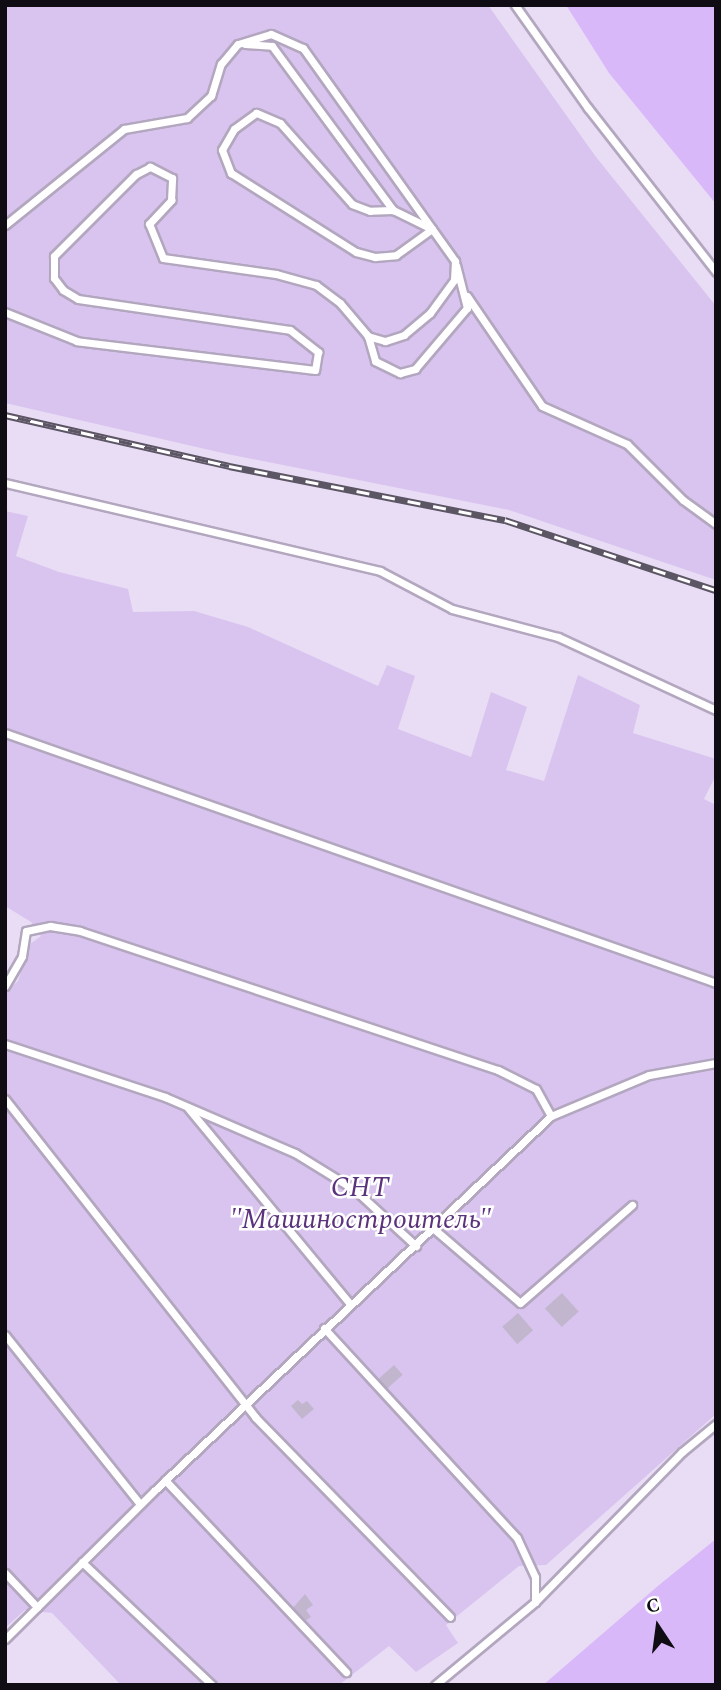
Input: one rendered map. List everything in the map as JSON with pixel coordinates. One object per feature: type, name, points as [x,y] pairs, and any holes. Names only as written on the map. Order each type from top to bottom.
[{"type":"lane","points":[[514,5],[588,108],[716,272]]},
{"type":"lane","points":[[5,225],[124,128],[187,118],[211,96],[221,64],[237,44],[271,34],[303,48],[455,261],[467,296],[542,406],[627,444],[683,500],[716,524]]},
{"type":"lane","points":[[237,44],[272,46],[393,210],[432,229]]},
{"type":"lane","points":[[393,210],[370,211],[352,204],[280,124],[256,113],[234,129],[222,150],[231,173],[356,252],[396,255],[432,229]]},
{"type":"lane","points":[[5,312],[77,341],[315,370],[318,352],[290,330],[78,299],[63,290],[54,278],[54,256],[136,174],[150,167],[172,178],[171,200],[149,225],[163,258],[276,274],[316,285],[340,303],[368,336],[374,361],[400,373],[415,369],[467,308],[467,296]]},
{"type":"lane","points":[[368,336],[385,341],[404,335],[430,313],[454,280],[455,261]]},
{"type":"lane","points":[[5,482],[380,571],[452,609],[558,637],[716,710]]},
{"type":"lane","points":[[5,733],[716,983]]},
{"type":"lane","points":[[5,986],[22,956],[26,932],[50,926],[80,931],[498,1070],[536,1089],[551,1116]]},
{"type":"lane","points":[[5,1044],[186,1106],[331,1171],[415,1246]]},
{"type":"lane","points":[[5,1639],[164,1480],[324,1328],[434,1229],[551,1116],[649,1074],[716,1063]]},
{"type":"lane","points":[[5,1099],[246,1403],[352,1521],[450,1617]]},
{"type":"lane","points":[[186,1106],[350,1304]]},
{"type":"lane","points":[[434,1229],[520,1303],[632,1205]]},
{"type":"lane","points":[[324,1328],[517,1538],[535,1577],[535,1602]]},
{"type":"lane","points":[[5,1335],[140,1504]]},
{"type":"lane","points":[[435,1685],[535,1602],[682,1452],[716,1424]]},
{"type":"lane","points":[[164,1480],[346,1672]]},
{"type":"lane","points":[[82,1562],[212,1685]]},
{"type":"lane","points":[[5,1573],[37,1606]]},
{"type":"green space","points":[[5,5],[488,5],[596,157],[716,306],[716,580],[509,510],[227,454],[5,403]]},
{"type":"green space","name":"СНТ \"Машиностроитель\"","points":[[5,511],[28,516],[16,556],[59,572],[128,589],[133,612],[194,611],[248,627],[378,686],[387,665],[415,676],[398,729],[471,757],[491,692],[527,707],[506,770],[544,781],[578,675],[640,705],[633,733],[716,759],[716,775],[704,799],[716,805],[716,1414],[546,1565],[519,1566],[446,1625],[458,1643],[416,1672],[389,1646],[339,1685],[121,1685],[52,1613],[25,1610],[5,1628],[5,993],[18,981],[30,944],[41,936],[31,922],[5,906]]},
{"type":"shaded area","points":[[566,5],[716,5],[716,204],[609,73]]},
{"type":"shaded area","points":[[716,1539],[716,1685],[543,1685],[659,1585]]},
{"type":"building","points":[[562,1293],[579,1312],[562,1327],[545,1308]]},
{"type":"building","points":[[518,1313],[533,1330],[517,1344],[502,1327]]},
{"type":"building","points":[[394,1365],[403,1375],[387,1389],[378,1379]]},
{"type":"building","points":[[298,1400],[302,1404],[307,1401],[314,1409],[302,1419],[291,1406]]},
{"type":"building","points":[[305,1594],[313,1605],[306,1610],[311,1617],[302,1623],[292,1609]]},
{"type":"railway","points":[[5,415],[229,466],[505,520],[716,590]]}]
